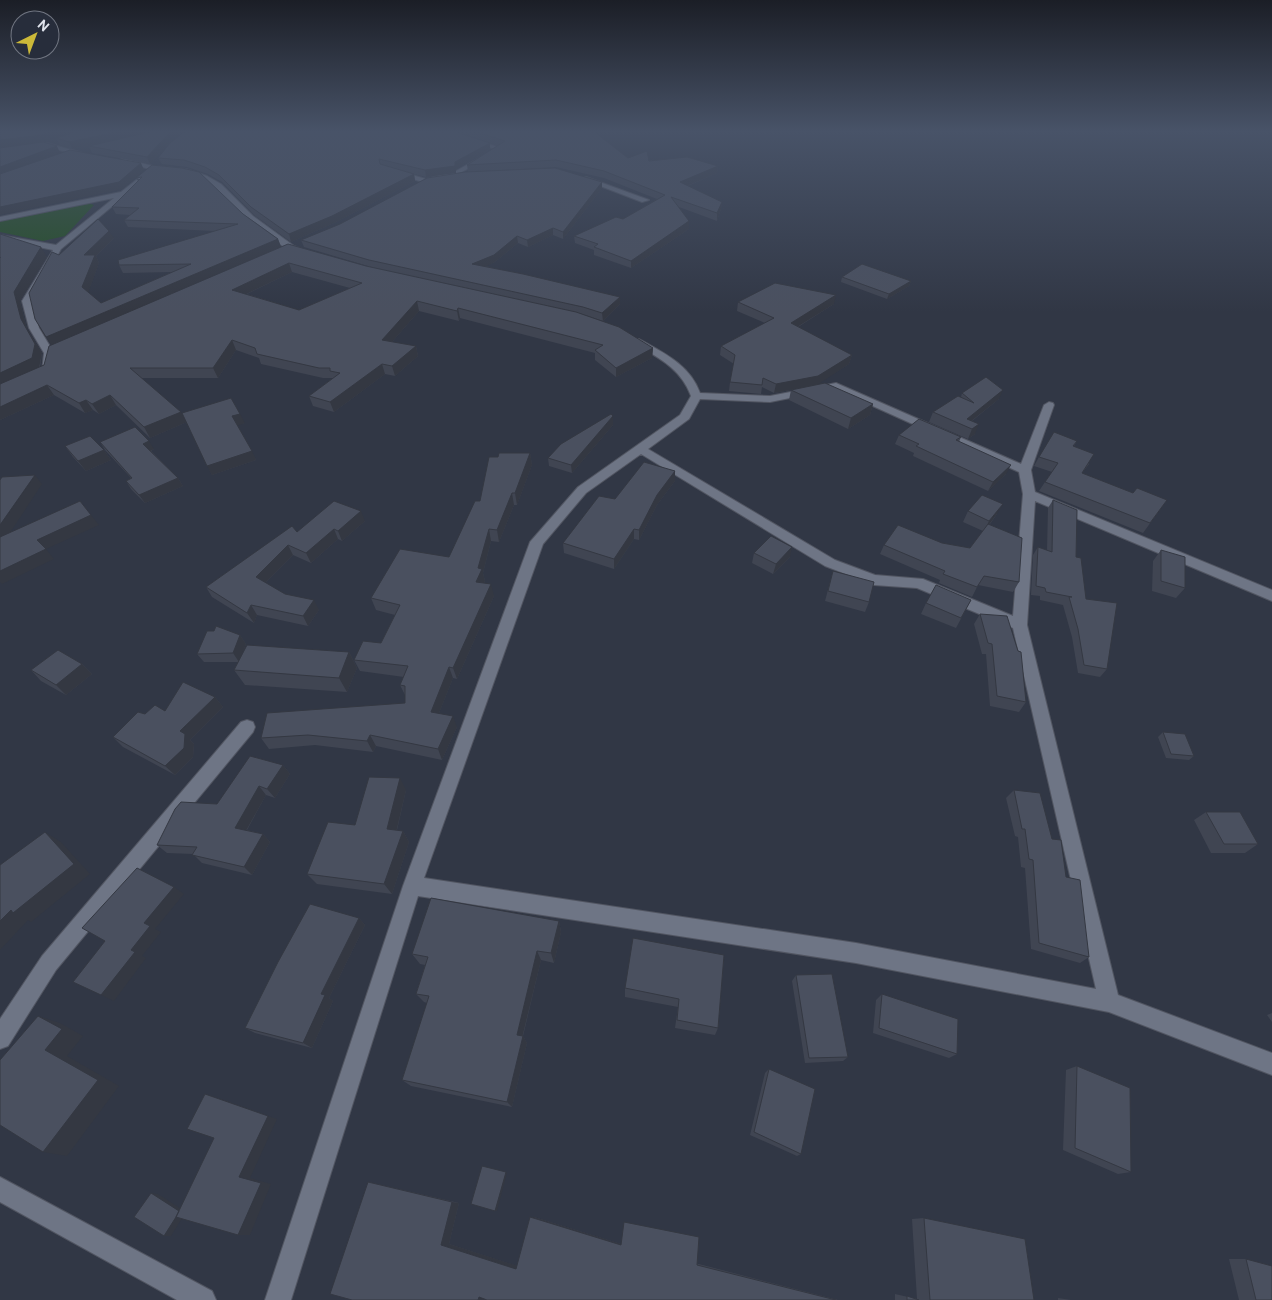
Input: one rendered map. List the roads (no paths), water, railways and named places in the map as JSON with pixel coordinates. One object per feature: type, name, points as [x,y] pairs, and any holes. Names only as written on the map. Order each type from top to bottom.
[{"type":"street","points":[[38,374],[46,371],[53,351],[34,328],[27,301],[58,248],[128,191]]},
{"type":"street","points":[[223,191],[250,218],[287,250],[317,255]]},
{"type":"street","points":[[622,191],[645,200]]},
{"type":"street","points":[[0,219],[125,193]]},
{"type":"street","points":[[0,237],[58,248]]},
{"type":"street","points":[[6,246],[18,241]]},
{"type":"street","points":[[287,250],[307,241]]},
{"type":"street","points":[[278,1300],[412,886],[536,542],[582,490],[684,417],[696,396],[694,385],[685,372],[623,333]]},
{"type":"street","points":[[696,396],[770,398],[836,386],[1025,470]]},
{"type":"street","points":[[1049,405],[1025,470],[1029,494],[1020,625],[1109,1002]]},
{"type":"street","points":[[639,448],[830,563],[874,580],[918,583],[954,596],[1020,625]]},
{"type":"street","points":[[1029,494],[1250,585],[1272,596]]},
{"type":"street","points":[[0,1038],[49,963],[247,727]]},
{"type":"street","points":[[412,886],[856,952],[1109,1002],[1272,1064]]},
{"type":"street","points":[[0,1189],[203,1300]]}]
